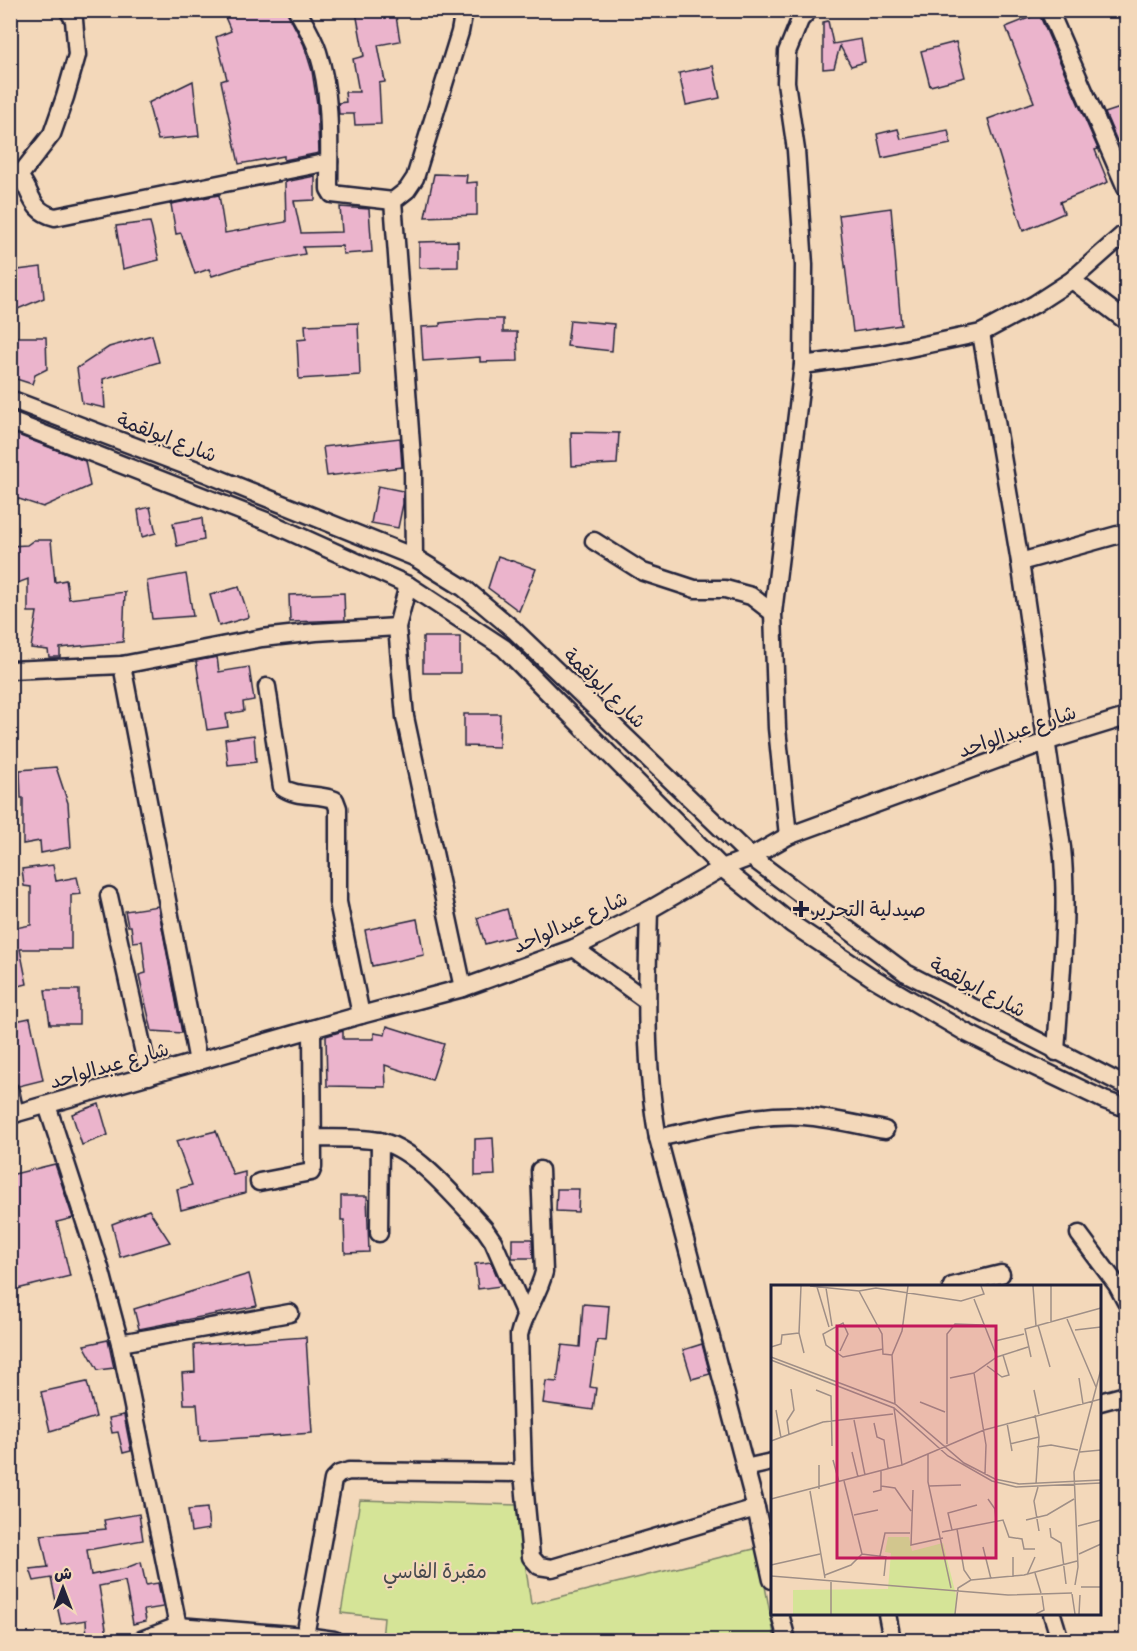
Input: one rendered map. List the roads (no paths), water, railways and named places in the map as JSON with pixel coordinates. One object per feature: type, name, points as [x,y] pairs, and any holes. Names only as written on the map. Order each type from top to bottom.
[{"type":"street","points":[[68,10],[74,20],[77,55],[68,87],[52,134],[15,173],[38,209],[46,215],[55,217],[329,162]]},
{"type":"street","points":[[297,10],[314,43],[325,79],[328,101],[329,189],[332,194],[393,201],[407,190],[415,178],[460,32],[464,10]]},
{"type":"street","points":[[788,836],[777,728],[773,613],[803,365],[804,265],[796,150],[786,81],[788,52],[800,20],[809,10]]},
{"type":"street","points":[[1048,10],[1126,188]]},
{"type":"street","points":[[393,201],[413,471],[414,557]]},
{"type":"street","points":[[803,365],[882,354],[981,333],[1035,304],[1072,280],[1126,232]]},
{"type":"street","points":[[1072,280],[1126,321]]},
{"type":"street","points":[[981,333],[1048,741],[1065,878],[1056,1052]]},
{"type":"street","name":"شارع ابولقمة","points":[[10,399],[205,473],[414,557],[464,588],[514,630],[751,857],[906,973],[1126,1086]]},
{"type":"street","points":[[10,421],[266,521],[408,585],[504,648],[722,868],[792,924],[873,978],[965,1032],[1104,1100],[1126,1108]]},
{"type":"street","points":[[1020,562],[1117,535]]},
{"type":"street","points":[[594,541],[643,572],[695,590],[725,590],[751,597],[773,613]]},
{"type":"street","points":[[408,585],[397,627],[405,717],[463,988]]},
{"type":"street","points":[[10,670],[123,665],[262,638],[397,627]]},
{"type":"street","points":[[123,665],[198,1062]]},
{"type":"street","points":[[267,687],[282,787],[289,792],[328,797],[335,800],[338,808],[338,902],[361,1015]]},
{"type":"street","name":"شارع عبدالواحد","points":[[13,1114],[463,988],[574,948],[649,910],[722,868],[751,857],[788,836],[1048,741],[1126,717]]},
{"type":"street","points":[[109,896],[149,1076]]},
{"type":"street","points":[[649,910],[647,1001],[652,1108],[756,1508],[771,1576]]},
{"type":"street","points":[[574,948],[647,1001]]},
{"type":"street","points":[[259,1182],[311,1172],[314,1167],[312,1029]]},
{"type":"street","points":[[10,1091],[13,1114]]},
{"type":"street","points":[[46,1105],[100,1268],[120,1343],[178,1626]]},
{"type":"street","points":[[658,1138],[754,1118],[778,1116],[804,1116],[885,1130]]},
{"type":"street","points":[[313,1138],[380,1141],[398,1147],[413,1156],[493,1240],[525,1314]]},
{"type":"street","points":[[379,1233],[380,1141]]},
{"type":"street","points":[[540,1170],[544,1272],[542,1282],[525,1314],[519,1335],[523,1473],[531,1557],[539,1566],[552,1568],[756,1508]]},
{"type":"street","points":[[1079,1234],[1126,1302]]},
{"type":"street","points":[[960,1285],[1001,1275]]},
{"type":"street","points":[[120,1343],[291,1313]]},
{"type":"street","points":[[1101,1402],[1126,1395]]},
{"type":"street","points":[[745,1468],[771,1462]]},
{"type":"street","points":[[305,1636],[333,1480],[339,1474],[349,1472],[523,1473]]},
{"type":"street","points":[[780,1615],[787,1641]]},
{"type":"street","points":[[887,1615],[892,1641]]},
{"type":"street","points":[[1052,1615],[1060,1641]]},
{"type":"street","points":[[141,1641],[178,1626],[305,1636],[334,1641]]},
{"type":"place","name":"صيدلية التحرير","points":[[801,909]]},
{"type":"park label","name":"مقبرة الفاسي","points":[[435,1571]]}]
